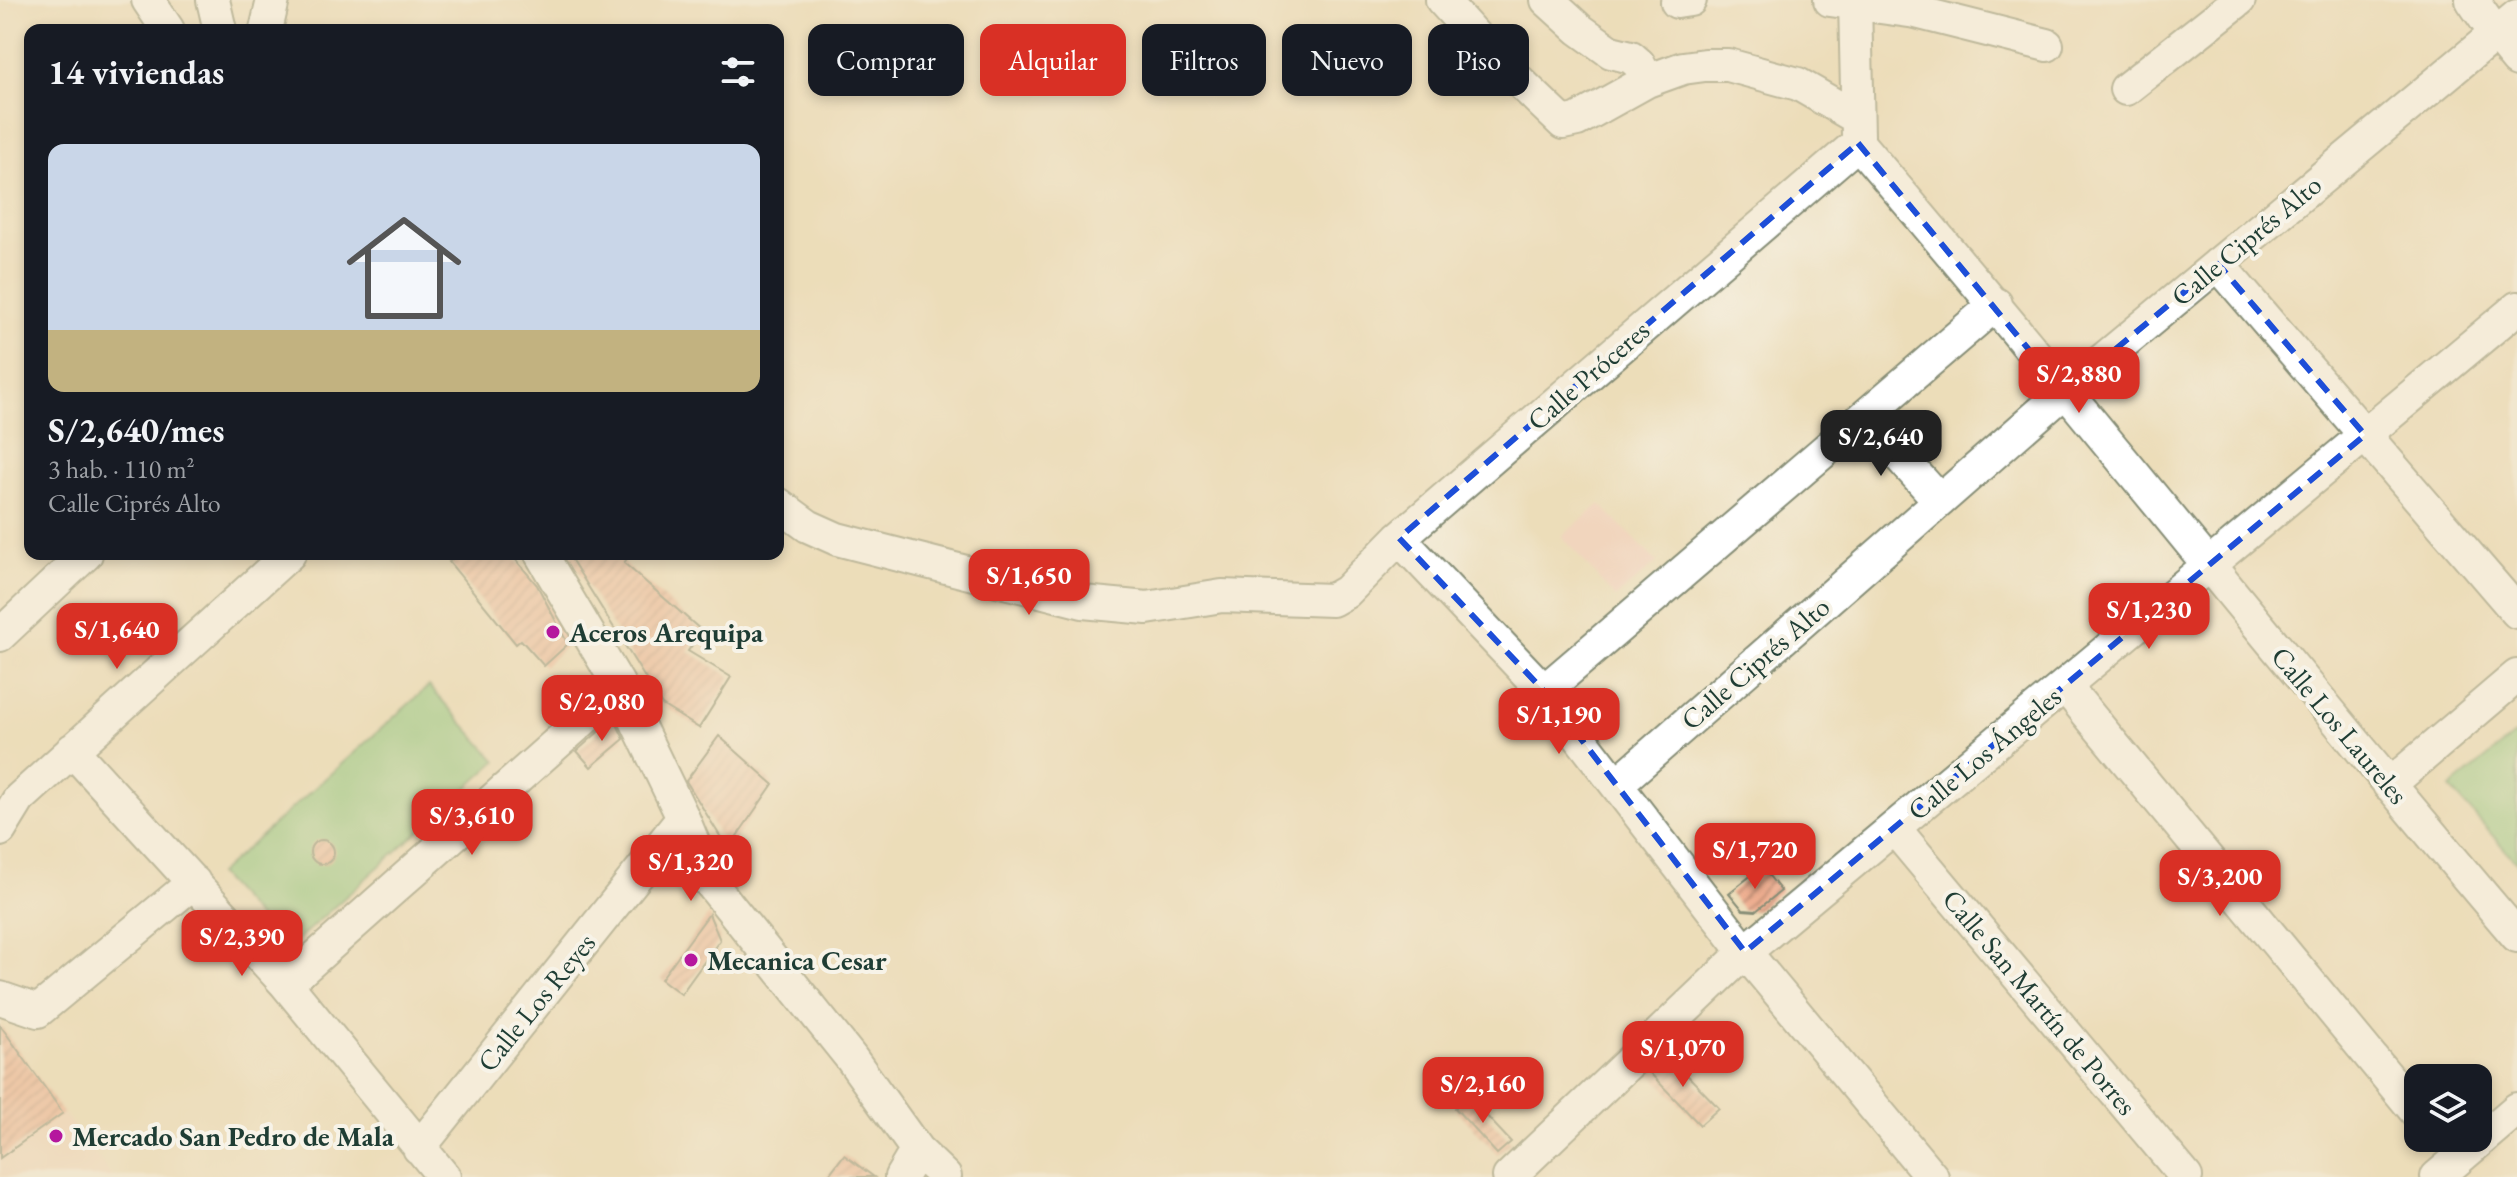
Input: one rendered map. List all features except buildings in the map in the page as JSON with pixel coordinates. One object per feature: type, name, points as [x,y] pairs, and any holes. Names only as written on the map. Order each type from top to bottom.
[{"type":"street","points":[[148,0],[164,24]]},
{"type":"street","points":[[213,0],[219,24]]},
{"type":"street","points":[[267,24],[273,0]]},
{"type":"street","name":"Calle Los Laureles","points":[[1442,0],[1493,56],[1563,123],[1577,120],[1647,81],[1683,68],[1728,65],[1798,84],[1858,131],[2064,392],[2517,936]]},
{"type":"street","points":[[1547,0],[1611,52],[1631,57],[1639,64],[1647,81]]},
{"type":"street","points":[[2126,89],[2239,0]]},
{"type":"street","points":[[2472,0],[2506,25],[2517,60]]},
{"type":"street","points":[[1858,131],[1846,1],[1916,12],[2047,45]]},
{"type":"street","name":"Calle Ciprés Alto","points":[[1617,784],[2064,392],[2506,25]]},
{"type":"street","name":"Calle Próceres","points":[[784,508],[808,526],[837,539],[1083,602],[1147,608],[1222,596],[1332,600],[1346,592],[1399,538],[1858,131]]},
{"type":"street","points":[[2218,264],[2517,612]]},
{"type":"street","points":[[1544,691],[1996,304]]},
{"type":"street","name":"Calle Los Ángeles","points":[[1509,1177],[1745,952],[2365,435],[2511,324]]},
{"type":"street","points":[[1864,417],[1940,501]]},
{"type":"street","points":[[1399,538],[1544,691],[1745,952],[1932,1177]]},
{"type":"street","points":[[0,635],[80,560]]},
{"type":"street","points":[[0,830],[19,799],[282,560]]},
{"type":"street","points":[[545,560],[620,687],[683,818],[709,881],[851,1058],[909,1164],[945,1177]]},
{"type":"street","points":[[2389,785],[2517,676]]},
{"type":"street","points":[[2065,686],[2404,1097]]},
{"type":"street","points":[[286,984],[620,687]]},
{"type":"street","points":[[72,750],[286,984],[426,1165]]},
{"type":"street","name":"Calle Los Reyes","points":[[426,1165],[683,818]]},
{"type":"street","name":"Calle San Martín de Porres","points":[[1894,828],[2186,1177]]},
{"type":"street","points":[[0,998],[38,1011],[194,882]]},
{"type":"street","points":[[2444,1158],[2517,1109]]},
{"type":"highlighted area","points":[[1858,143],[2064,392],[2218,264],[2365,435],[1745,952],[1544,691],[1399,538]]},
{"type":"shaded area","points":[[1600,504],[1657,562],[1615,598],[1562,536]]},
{"type":"shaded area","name":"Mercado San Pedro de Mala","points":[[63,1113],[113,1177],[0,1177],[0,1158]]},
{"type":"green space","points":[[429,686],[497,761],[287,949],[218,874]]},
{"type":"green space","points":[[2517,733],[2517,863],[2450,788]]},
{"type":"place","name":"Aceros Arequipa","points":[[553,632]]},
{"type":"place","name":"Mecanica Cesar","points":[[691,960]]},
{"type":"place","name":"Mercado San Pedro de Mala","points":[[56,1136]]}]
